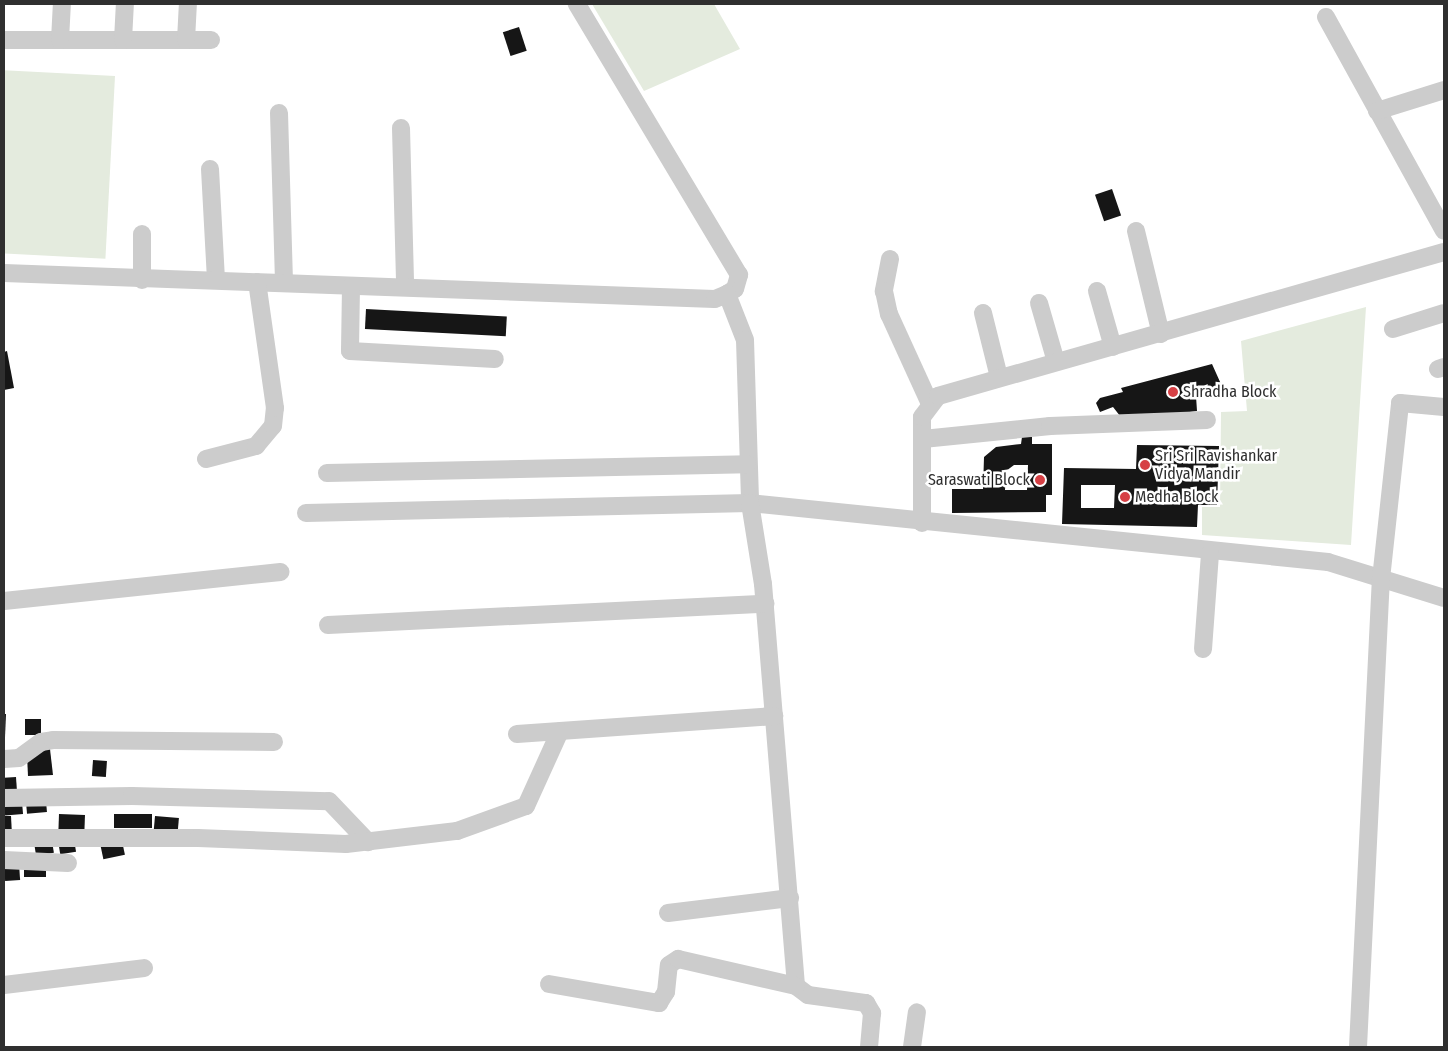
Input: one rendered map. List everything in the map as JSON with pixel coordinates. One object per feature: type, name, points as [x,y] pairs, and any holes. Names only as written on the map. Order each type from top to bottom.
[{"type":"street","points":[[60,40],[62,4]]},
{"type":"street","points":[[123,40],[125,4]]},
{"type":"street","points":[[186,40],[188,4]]},
{"type":"street","points":[[4,273],[142,280],[216,279],[257,282],[284,281],[351,287],[404,286],[715,299],[727,294],[735,289],[739,275],[577,4]]},
{"type":"street","points":[[1326,17],[1444,231]]},
{"type":"street","points":[[4,40],[211,40]]},
{"type":"street","points":[[1377,111],[1444,90]]},
{"type":"street","points":[[280,113],[284,281]]},
{"type":"street","points":[[401,128],[404,286]]},
{"type":"street","points":[[210,170],[216,279]]},
{"type":"street","points":[[1136,230],[1161,334]]},
{"type":"street","points":[[142,234],[142,280]]},
{"type":"street","points":[[922,523],[922,417],[930,404],[955,389],[1161,334],[1444,252]]},
{"type":"street","points":[[890,259],[884,291],[889,314],[930,404]]},
{"type":"street","points":[[206,459],[256,446],[272,426],[275,408],[257,282]]},
{"type":"street","points":[[351,287],[350,351],[495,360]]},
{"type":"street","points":[[1097,291],[1113,347]]},
{"type":"street","points":[[727,294],[745,340],[747,464],[750,503],[765,604],[796,986]]},
{"type":"street","points":[[1040,303],[1056,362]]},
{"type":"street","points":[[983,313],[999,377]]},
{"type":"street","points":[[1393,329],[1444,313]]},
{"type":"street","points":[[1358,1047],[1381,578],[1400,404],[1444,407]]},
{"type":"street","points":[[923,439],[1050,426],[1207,420]]},
{"type":"street","points":[[327,473],[747,464]]},
{"type":"street","points":[[306,513],[750,503],[1210,553],[1328,562],[1444,598]]},
{"type":"street","points":[[1202,649],[1210,553]]},
{"type":"street","points":[[4,601],[280,572]]},
{"type":"street","points":[[328,625],[765,604]]},
{"type":"street","points":[[517,734],[774,716]]},
{"type":"street","points":[[4,838],[368,842],[397,835],[457,831],[526,806],[560,731]]},
{"type":"street","points":[[4,759],[19,758],[41,742],[53,740],[274,742]]},
{"type":"street","points":[[4,798],[132,796],[329,801],[368,842]]},
{"type":"street","points":[[4,860],[68,863]]},
{"type":"street","points":[[668,913],[790,898]]},
{"type":"street","points":[[549,984],[659,1003],[666,992],[669,965],[678,959],[796,986],[808,995],[866,1003],[872,1014],[869,1047]]},
{"type":"street","points":[[4,985],[144,968]]},
{"type":"street","points":[[912,1047],[917,1012]]},
{"type":"shaded area","points":[[592,4],[714,4],[740,49],[644,91]]},
{"type":"shaded area","points":[[4,70],[115,76],[105,259],[4,253]]},
{"type":"shaded area","points":[[1366,307],[1351,545],[1202,535],[1202,507],[1220,507],[1221,412],[1247,411],[1241,341]]},
{"type":"building","points":[[519,27],[527,51],[511,56],[503,32]]},
{"type":"building","points":[[1112,189],[1121,215],[1104,221],[1095,195]]},
{"type":"building","points":[[366,309],[507,316],[506,336],[365,329]]},
{"type":"building","points":[[7,351],[14,388],[4,390],[4,352]]},
{"type":"building","name":"Shradha Block","points":[[1212,364],[1225,393],[1196,396],[1197,411],[1124,421],[1113,407],[1100,412],[1096,403],[1100,398],[1123,392],[1121,388]]},
{"type":"building","name":"Saraswati Block","points":[[1022,437],[1032,437],[1032,444],[1052,444],[1052,495],[1046,495],[1046,512],[952,513],[952,489],[983,489],[984,457],[996,447],[1021,444]],"holes":[[[1014,465],[1028,465],[1027,490],[1005,490],[1006,471]]]},
{"type":"building","points":[[1137,445],[1219,446],[1217,505],[1198,505],[1197,527],[1062,524],[1064,468],[1136,469]],"holes":[[[1081,485],[1115,485],[1114,508],[1081,508]]]},
{"type":"building","points":[[4,714],[6,714],[5,737],[4,737]]},
{"type":"building","points":[[25,719],[41,719],[41,735],[25,735]]},
{"type":"building","points":[[37,749],[50,749],[53,775],[28,776],[27,755]]},
{"type":"building","points":[[93,760],[107,761],[106,777],[92,776]]},
{"type":"building","points":[[16,777],[17,792],[5,793],[4,778]]},
{"type":"building","points":[[46,801],[47,812],[27,814],[26,803]]},
{"type":"building","points":[[22,802],[23,814],[5,816],[4,804]]},
{"type":"building","points":[[59,814],[85,815],[84,830],[58,829]]},
{"type":"building","points":[[114,814],[152,814],[152,828],[114,828]]},
{"type":"building","points":[[4,816],[11,816],[12,835],[4,836]]},
{"type":"building","points":[[155,816],[179,818],[178,832],[154,830]]},
{"type":"building","points":[[74,839],[76,852],[60,854],[58,842]]},
{"type":"building","points":[[52,841],[54,853],[36,856],[34,844]]},
{"type":"building","points":[[122,841],[125,855],[103,859],[100,846]]},
{"type":"building","points":[[24,863],[46,863],[46,877],[24,877]]},
{"type":"building","points":[[19,864],[20,880],[5,881],[4,865]]},
{"type":"place","name":"Shradha Block","points":[[1173,392]]},
{"type":"place","name":"Sri Sri Ravishankar Vidya Mandir","points":[[1145,465]]},
{"type":"place","name":"Saraswati Block","points":[[1040,480]]},
{"type":"place","name":"Medha Block","points":[[1125,497]]}]
